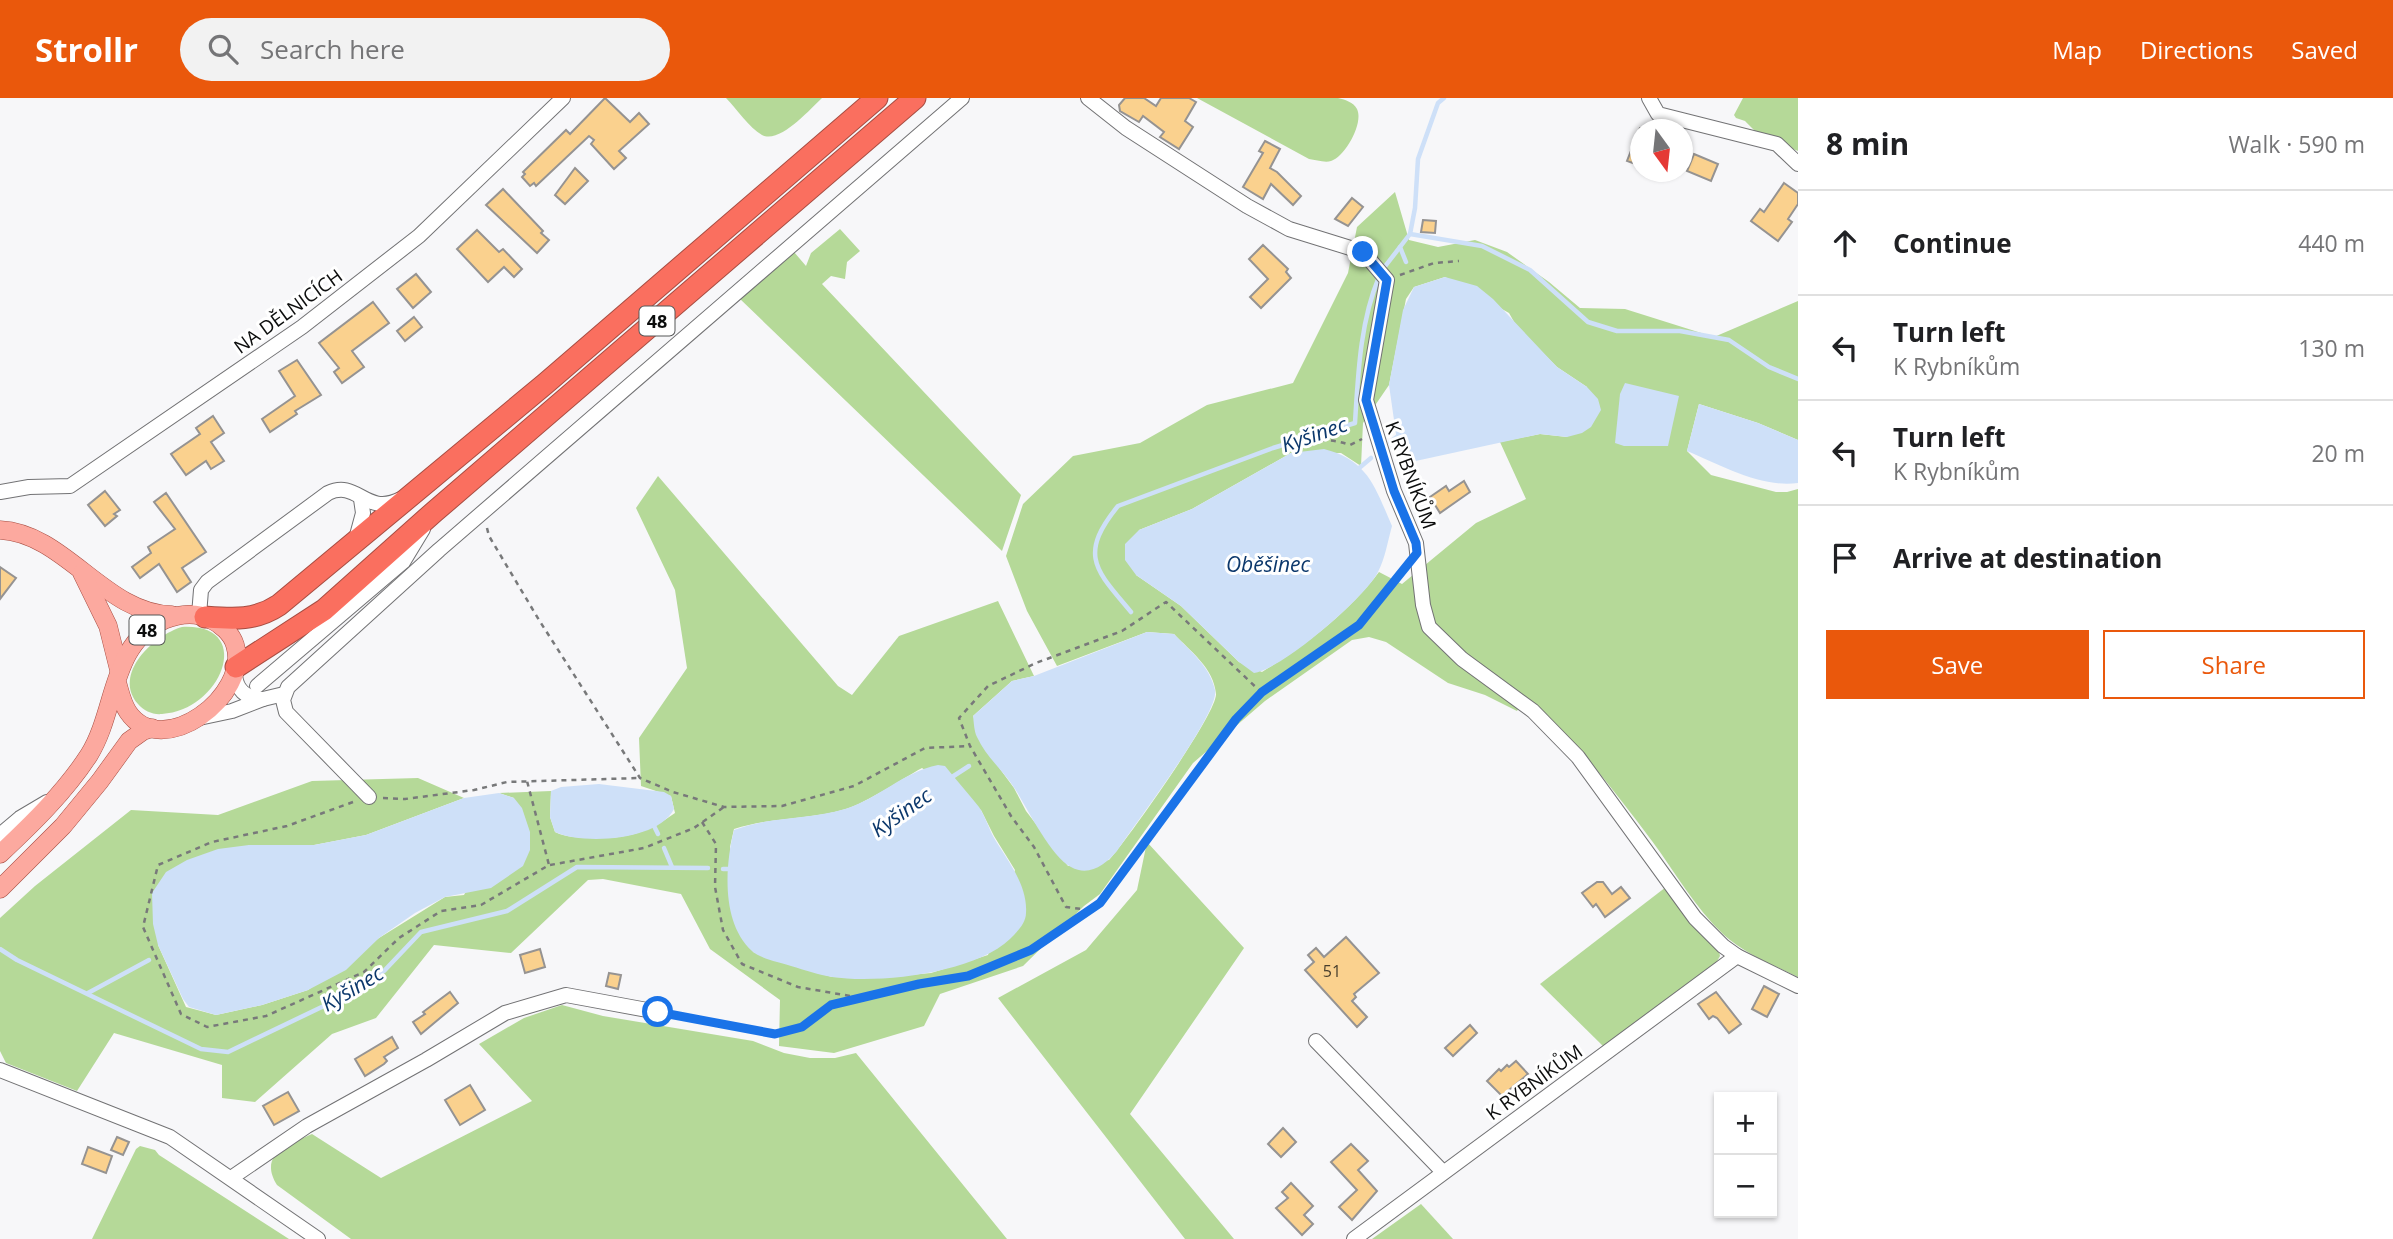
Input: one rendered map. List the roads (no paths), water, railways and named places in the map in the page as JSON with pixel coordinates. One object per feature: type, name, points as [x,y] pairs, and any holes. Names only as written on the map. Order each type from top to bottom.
[{"type":"highway","name":"48","points":[[202,616],[242,619],[267,612],[279,605],[545,384],[877,98]]},
{"type":"highway","name":"48","points":[[236,669],[324,610],[915,98]]},
{"type":"main road","points":[[0,530],[20,532],[36,538],[82,573],[142,610],[157,615],[175,615]]},
{"type":"main road","points":[[82,573],[108,626],[128,713],[152,728]]},
{"type":"main road","name":"48","points":[[0,847],[57,796],[90,753],[105,722],[127,652],[141,635],[175,615],[202,616]]},
{"type":"main road","points":[[202,616],[222,626],[234,640],[236,669]]},
{"type":"main road","name":"48","points":[[0,889],[81,804],[129,741],[143,731],[177,727],[197,718],[217,703],[236,669]]},
{"type":"street","name":"NA DĚLNICÍCH","points":[[0,492],[29,486],[70,486],[302,327],[419,236],[563,98]]},
{"type":"street","points":[[369,797],[286,712],[284,694],[288,687],[484,511],[962,98]]},
{"type":"street","name":"K RYBNÍKŮM","points":[[1088,98],[1126,128],[1247,206],[1289,229],[1363,252],[1387,280],[1366,400],[1394,491],[1416,543],[1423,605],[1429,627],[1462,659],[1533,711],[1578,757],[1695,918],[1723,946],[1737,956],[1798,986]]},
{"type":"street","points":[[1649,98],[1657,114],[1777,144],[1798,164]]},
{"type":"street","points":[[202,616],[201,590],[214,576],[328,493],[345,489],[355,492],[361,499],[382,505],[396,502],[416,492]]},
{"type":"street","points":[[346,551],[356,540],[361,527],[361,499]]},
{"type":"street","points":[[197,718],[232,712],[260,692],[403,562],[434,512]]},
{"type":"street","points":[[236,669],[236,682],[250,698],[260,692],[284,694]]},
{"type":"street","name":"K RYBNÍKŮM","points":[[1354,1239],[1737,956]]},
{"type":"street","points":[[231,1178],[307,1126],[505,1013],[566,995],[658,1012]]},
{"type":"street","points":[[1315,1041],[1443,1172]]},
{"type":"street","points":[[2,1069],[170,1137],[318,1239]]},
{"type":"water","points":[[1445,277],[1477,286],[1493,299],[1557,367],[1587,387],[1598,399],[1601,410],[1591,427],[1567,437],[1540,434],[1411,462],[1397,441],[1389,385],[1403,310],[1414,287]]},
{"type":"water","points":[[1625,383],[1679,396],[1668,446],[1624,446],[1615,443],[1620,394]]},
{"type":"water","points":[[1699,404],[1758,423],[1798,440],[1798,483],[1784,484],[1755,479],[1687,451]]},
{"type":"water","name":"Oběšinec","points":[[1324,449],[1351,460],[1375,487],[1392,526],[1384,555],[1370,584],[1340,615],[1283,660],[1254,673],[1181,606],[1136,575],[1125,560],[1125,544],[1139,530],[1192,509],[1291,453]]},
{"type":"water","points":[[1147,632],[1174,634],[1193,653],[1212,681],[1215,690],[1213,702],[1191,744],[1117,851],[1096,868],[1078,870],[1063,862],[1048,843],[1015,789],[981,744],[975,732],[973,716],[1012,681],[1034,676]]},
{"type":"water","points":[[938,765],[945,766],[979,807],[1020,882],[1026,902],[1026,917],[1010,939],[994,951],[951,968],[875,979],[822,975],[765,958],[752,951],[742,939],[730,910],[728,877],[734,830],[762,822],[845,809],[869,799],[913,773]]},
{"type":"water","points":[[599,784],[664,792],[671,796],[674,809],[665,820],[637,834],[601,839],[567,836],[555,832],[550,817],[551,791],[561,787]]},
{"type":"water","points":[[499,793],[514,798],[522,808],[530,832],[530,850],[523,866],[491,888],[445,897],[415,913],[379,938],[346,970],[308,990],[262,1005],[216,1015],[189,1007],[183,999],[158,945],[153,924],[152,893],[166,872],[187,860],[218,849],[249,845],[314,845],[366,835],[464,798]]},
{"type":"waterway","points":[[1410,234],[1415,208],[1418,159],[1438,103],[1444,98]]},
{"type":"waterway","name":"Kyšinec","points":[[1383,269],[1410,234],[1482,246],[1530,270],[1588,322],[1617,331],[1680,331],[1729,340],[1769,367],[1798,379]]},
{"type":"waterway","points":[[1400,247],[1406,262]]},
{"type":"waterway","name":"Kyšinec","points":[[1131,612],[1101,574],[1096,562],[1095,551],[1105,523],[1118,506],[1273,448],[1355,423],[1364,330],[1379,277]]},
{"type":"waterway","points":[[1390,442],[1398,436]]},
{"type":"waterway","points":[[1358,469],[1371,458]]},
{"type":"waterway","name":"Kyšinec","points":[[949,779],[969,766]]},
{"type":"waterway","points":[[650,825],[654,826],[658,834]]},
{"type":"waterway","points":[[664,848],[672,867]]},
{"type":"waterway","name":"Kyšinec","points":[[0,949],[17,960],[201,1049],[228,1052],[353,992],[384,971],[421,932],[507,911],[577,867],[708,868]]},
{"type":"waterway","name":"Kyšinec","points":[[723,869],[733,869]]},
{"type":"waterway","points":[[88,993],[149,960]]}]
